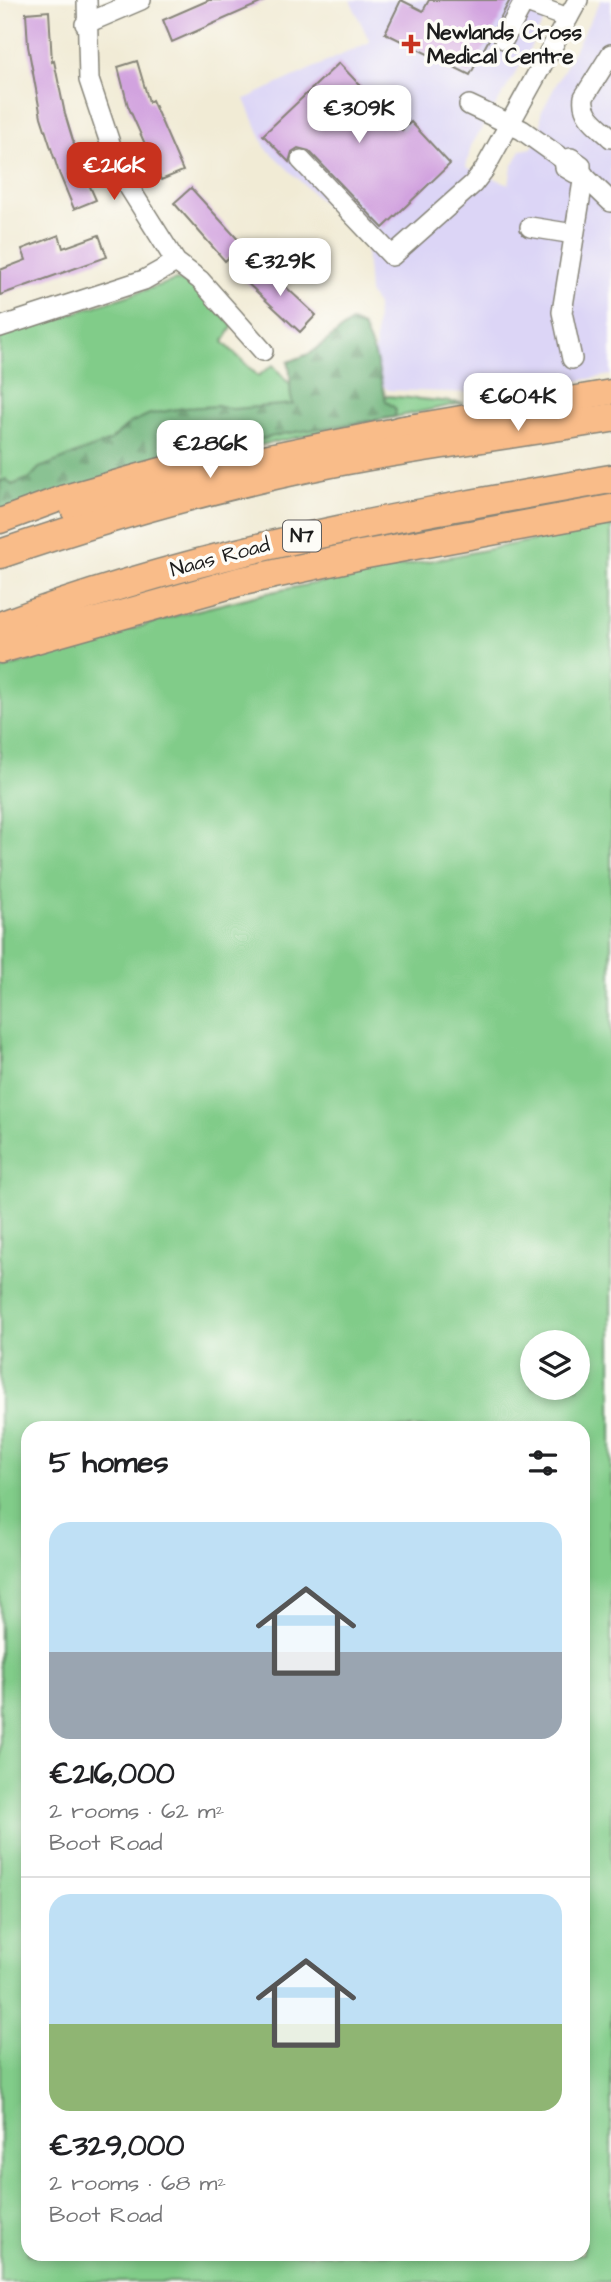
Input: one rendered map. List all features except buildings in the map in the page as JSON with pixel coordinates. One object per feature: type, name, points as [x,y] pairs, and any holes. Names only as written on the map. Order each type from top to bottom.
[{"type":"highway","points":[[0,554],[82,526],[244,484],[367,457],[611,418]]},
{"type":"highway","points":[[0,538],[58,514],[201,472],[416,428]]},
{"type":"highway","name":"Naas Road","points":[[0,626],[159,573],[268,543],[611,479]]},
{"type":"highway","points":[[0,649],[238,582],[361,555],[611,509]]},
{"type":"main road","points":[[0,522],[128,478],[224,453],[305,438],[416,428],[611,392]]},
{"type":"street","points":[[87,0],[85,24],[89,80],[120,173],[176,262],[200,280],[263,351]]},
{"type":"street","points":[[85,24],[141,0]]},
{"type":"street","points":[[301,160],[392,256],[473,184],[512,125],[578,0]]},
{"type":"street","points":[[504,39],[524,2],[568,18]]},
{"type":"street","points":[[611,54],[584,97],[583,105],[587,116],[611,138]]},
{"type":"street","points":[[469,104],[512,125],[564,160],[571,158],[581,165],[582,174],[562,312],[572,359]]},
{"type":"street","points":[[582,174],[611,202]]},
{"type":"street","points":[[530,227],[574,234]]},
{"type":"street","points":[[0,327],[144,280],[176,262]]},
{"type":"shaded area","points":[[350,0],[554,0],[526,56],[471,146],[466,167],[509,184],[512,167],[521,150],[532,148],[541,130],[541,113],[601,0],[611,0],[611,375],[503,394],[388,390],[380,383],[375,355],[377,306],[369,293],[366,245],[265,147],[245,99],[370,42]]},
{"type":"green space","points":[[176,280],[193,285],[233,326],[223,342],[258,376],[273,365],[292,387],[463,403],[144,469],[0,517],[0,337]]},
{"type":"green space","points":[[351,322],[363,327],[375,355],[386,401],[396,409],[395,417],[283,434],[207,452],[0,512],[0,482],[6,479],[12,485],[30,478],[39,468],[110,441],[130,423],[150,414],[183,408],[218,406],[233,409],[293,404],[288,362],[311,353]]},
{"type":"green space","points":[[611,525],[611,2282],[0,2282],[0,670],[178,615],[271,592]]},
{"type":"place","name":"Newlands Cross Medical Centre","points":[[411,44]]}]
